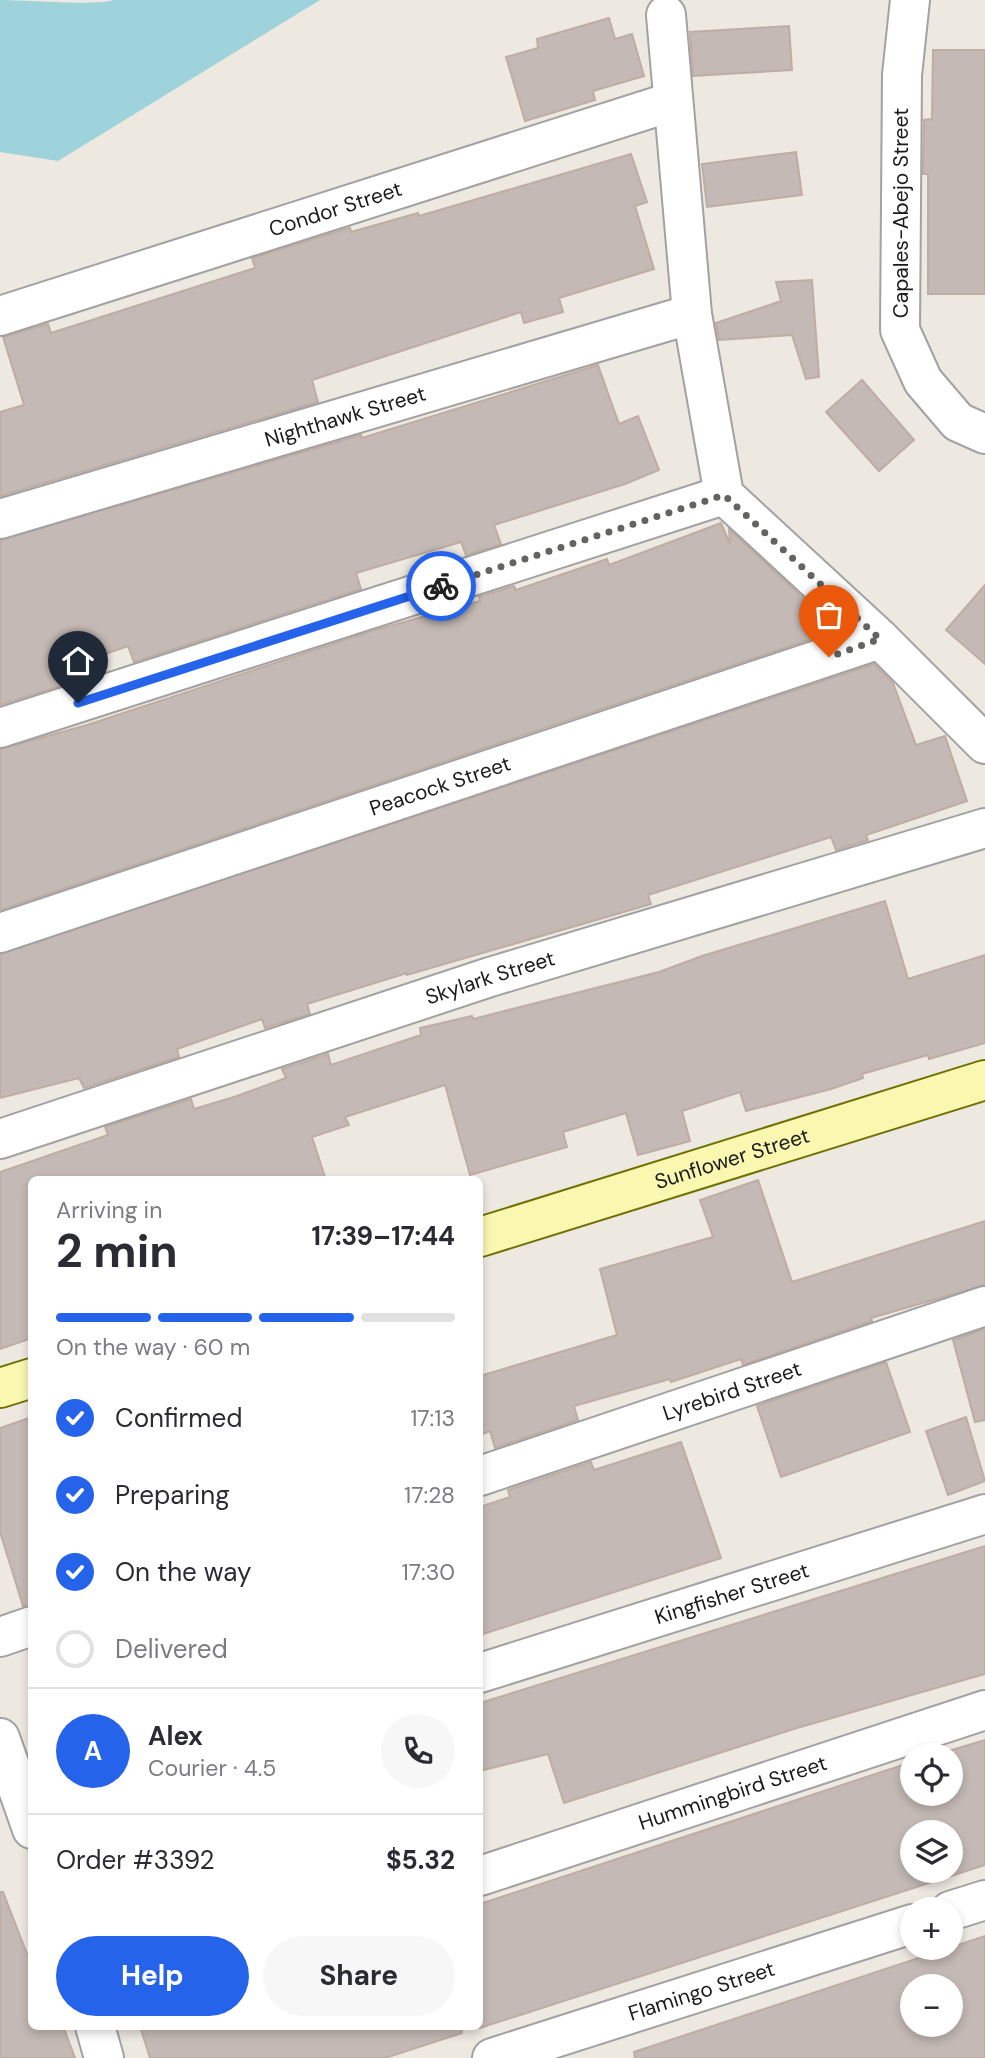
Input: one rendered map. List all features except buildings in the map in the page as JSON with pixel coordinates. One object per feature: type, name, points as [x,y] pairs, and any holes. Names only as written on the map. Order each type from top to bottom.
[{"type":"main road","name":"Sunflower Street","points":[[483,1236],[985,1080]]},
{"type":"main road","points":[[0,1388],[28,1379]]},
{"type":"street","name":"Capales-Abejo Street","points":[[910,0],[902,75],[901,330],[923,382],[958,422],[985,434]]},
{"type":"street","points":[[666,15],[671,102],[692,314],[724,495],[880,639],[985,744]]},
{"type":"street","name":"Condor Street","points":[[0,316],[671,102]]},
{"type":"street","name":"Nighthawk Street","points":[[0,519],[692,314]]},
{"type":"street","points":[[0,728],[724,495]]},
{"type":"street","name":"Peacock Street","points":[[0,933],[880,639]]},
{"type":"street","name":"Skylark Street","points":[[0,1139],[491,977],[985,828]]},
{"type":"street","name":"Lyrebird Street","points":[[483,1475],[985,1306]]},
{"type":"street","name":"Kingfisher Street","points":[[483,1672],[985,1514]]},
{"type":"street","points":[[0,1637],[28,1627]]},
{"type":"street","name":"Hummingbird Street","points":[[483,1875],[985,1710]]},
{"type":"street","points":[[0,1738],[28,1817]]},
{"type":"street","points":[[963,1907],[985,1900]]},
{"type":"street","name":"Flamingo Street","points":[[492,2058],[900,1928]]},
{"type":"street","points":[[96,2030],[104,2058]]},
{"type":"water","points":[[0,0],[77,3],[113,0],[320,0],[58,161],[0,152]]},
{"type":"way so far","points":[[441,586],[724,495],[880,639],[829,657]]},
{"type":"route","points":[[78,703],[441,586]]}]
